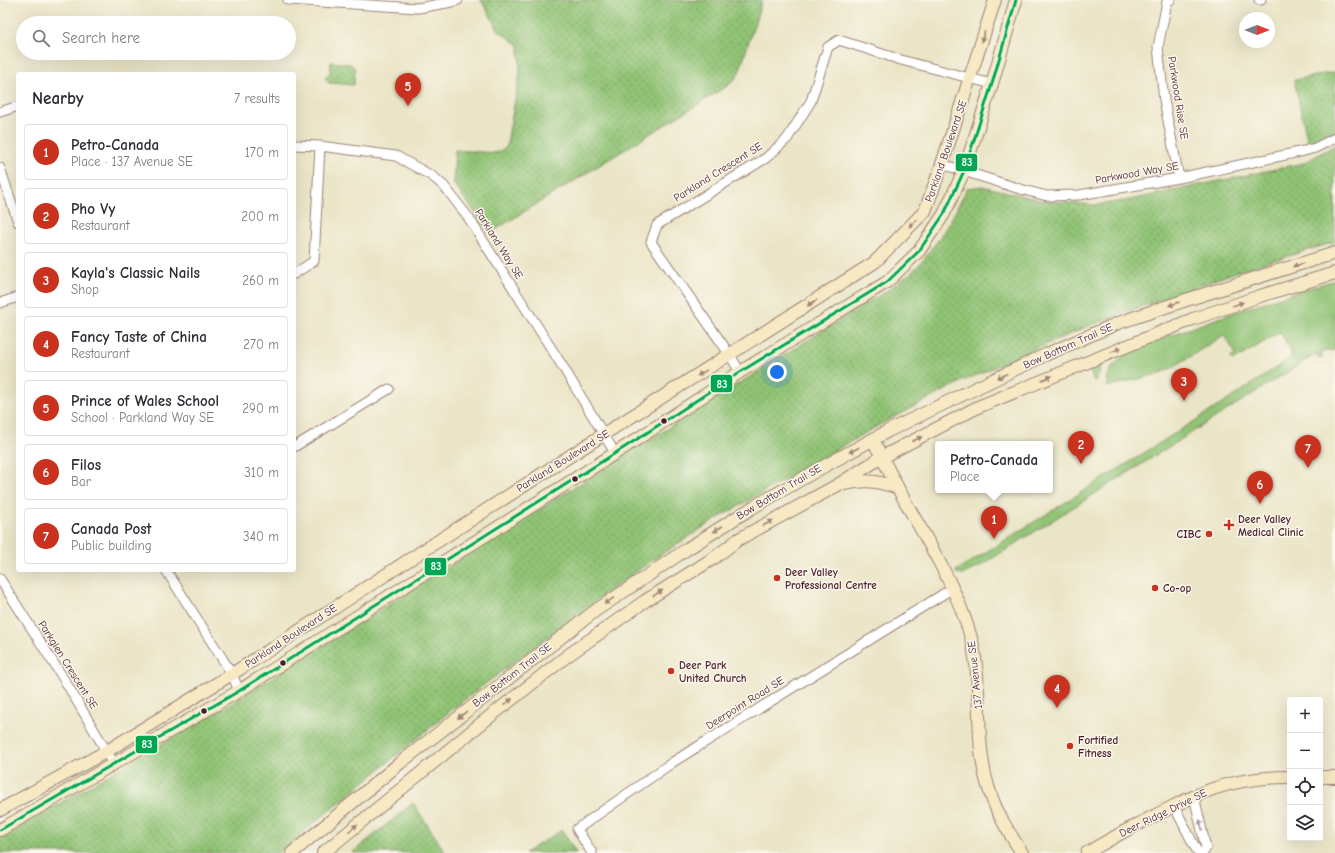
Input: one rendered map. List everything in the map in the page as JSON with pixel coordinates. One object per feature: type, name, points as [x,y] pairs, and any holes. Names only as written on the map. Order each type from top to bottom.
[{"type":"street","points":[[288,0],[418,8],[458,0]]},
{"type":"street","name":"Parkland Boulevard SE","points":[[0,810],[107,751],[232,674],[604,434],[875,262],[925,211],[942,164],[995,0]]},
{"type":"street","name":"Parkland Boulevard SE","points":[[0,830],[238,691],[615,453],[740,372],[887,282],[919,251],[944,214],[964,171],[992,84],[1016,0]]},
{"type":"street","name":"Parkwood Rise SE","points":[[1170,0],[1167,2],[1158,47],[1164,100],[1179,178]]},
{"type":"street","name":"Parkland Crescent SE","points":[[740,372],[730,355],[651,242],[657,224],[766,158],[787,139],[811,101],[828,47],[839,40],[901,60],[992,84]]},
{"type":"street","points":[[0,112],[16,107]]},
{"type":"street","name":"Parkwood Way SE","points":[[942,164],[1047,196],[1079,196],[1179,178],[1304,152],[1335,138]]},
{"type":"street","name":"Parkland Way SE","points":[[296,145],[320,146],[396,156],[432,176],[444,186],[468,217],[615,453]]},
{"type":"street","points":[[296,273],[314,261],[320,146]]},
{"type":"street","points":[[0,168],[16,216]]},
{"type":"street","name":"Bow Bottom Trail SE","points":[[292,853],[400,763],[595,611],[687,549],[750,509],[821,468],[873,440],[1045,355],[1118,323],[1335,253]]},
{"type":"street","name":"Bow Bottom Trail SE","points":[[323,853],[483,722],[567,656],[645,601],[714,558],[740,539],[836,486],[882,457],[978,407],[1186,322],[1260,296],[1335,273]]},
{"type":"street","points":[[0,303],[16,298]]},
{"type":"street","points":[[296,446],[389,389]]},
{"type":"street","name":"137 Avenue SE","points":[[873,440],[898,488],[935,552],[953,588],[966,621],[973,643],[977,676],[981,745],[987,784],[1000,819],[1022,853]]},
{"type":"street","points":[[836,486],[864,480],[878,481],[898,488]]},
{"type":"street","points":[[167,572],[232,674],[238,691]]},
{"type":"street","name":"Parkglen Crescent SE","points":[[0,579],[65,681],[114,764]]},
{"type":"street","name":"Deerpoint Road SE","points":[[592,853],[577,829],[680,758],[953,588]]},
{"type":"street","name":"Deer Ridge Drive SE","points":[[1087,853],[1118,834],[1194,796],[1221,786],[1241,782],[1287,777]]},
{"type":"street","points":[[1323,777],[1335,777]]},
{"type":"street","points":[[1174,806],[1197,850],[1202,853],[1206,848],[1194,796]]},
{"type":"green space","points":[[481,0],[762,0],[740,70],[736,78],[729,85],[490,233],[453,183],[455,150],[495,153],[506,148],[520,73],[519,45],[499,31]]},
{"type":"green space","points":[[331,62],[351,64],[355,68],[354,85],[329,83],[325,77],[330,73]]},
{"type":"green space","points":[[1335,72],[1335,133],[1329,137],[1308,143],[1294,80]]},
{"type":"green space","points":[[1335,145],[1335,242],[1239,271],[1086,327],[965,380],[890,419],[713,521],[653,560],[594,602],[464,700],[278,853],[0,853],[0,838],[230,704],[889,289],[918,266],[932,248],[957,209],[967,188],[982,186],[1041,200],[1094,205],[1124,201],[1304,163]]},
{"type":"green space","points":[[1335,280],[1335,350],[1322,352],[1322,358],[1320,359],[1316,354],[982,565],[962,575],[956,573],[956,571],[1228,400],[1292,357],[1289,350],[1290,349],[1280,332],[1233,361],[1230,357],[1236,354],[1224,335],[1172,368],[1158,374],[1107,387],[1109,374],[1121,358],[1138,347],[1252,306]]},
{"type":"green space","points":[[1097,363],[1101,366],[1097,380],[1094,381],[1090,371],[1092,365]]},
{"type":"green space","points":[[413,803],[446,853],[352,853]]},
{"type":"green space","points":[[562,830],[576,853],[525,853]]},
{"type":"transit line","name":"83","points":[[0,830],[239,691],[625,447],[740,372],[887,282],[919,251],[944,214],[964,171],[992,84],[1016,0]]},
{"type":"place","name":"Prince of Wales School","points":[[408,106]]},
{"type":"place","name":"Kayla's Classic Nails","points":[[1184,401]]},
{"type":"place","name":"Pho Vy","points":[[1081,464]]},
{"type":"place","name":"Canada Post","points":[[1308,468]]},
{"type":"place","name":"Filos","points":[[1260,504]]},
{"type":"place","name":"Deer Valley Medical Clinic","points":[[1229,525]]},
{"type":"place","name":"CIBC","points":[[1209,534]]},
{"type":"place","name":"Petro-Canada","points":[[994,539]]},
{"type":"place","name":"Deer Valley Professional Centre","points":[[777,578]]},
{"type":"place","name":"Co-op","points":[[1155,588]]},
{"type":"place","name":"Deer Park United Church","points":[[671,671]]},
{"type":"place","name":"Fancy Taste of China","points":[[1057,708]]},
{"type":"place","name":"Fortified Fitness","points":[[1070,746]]}]
